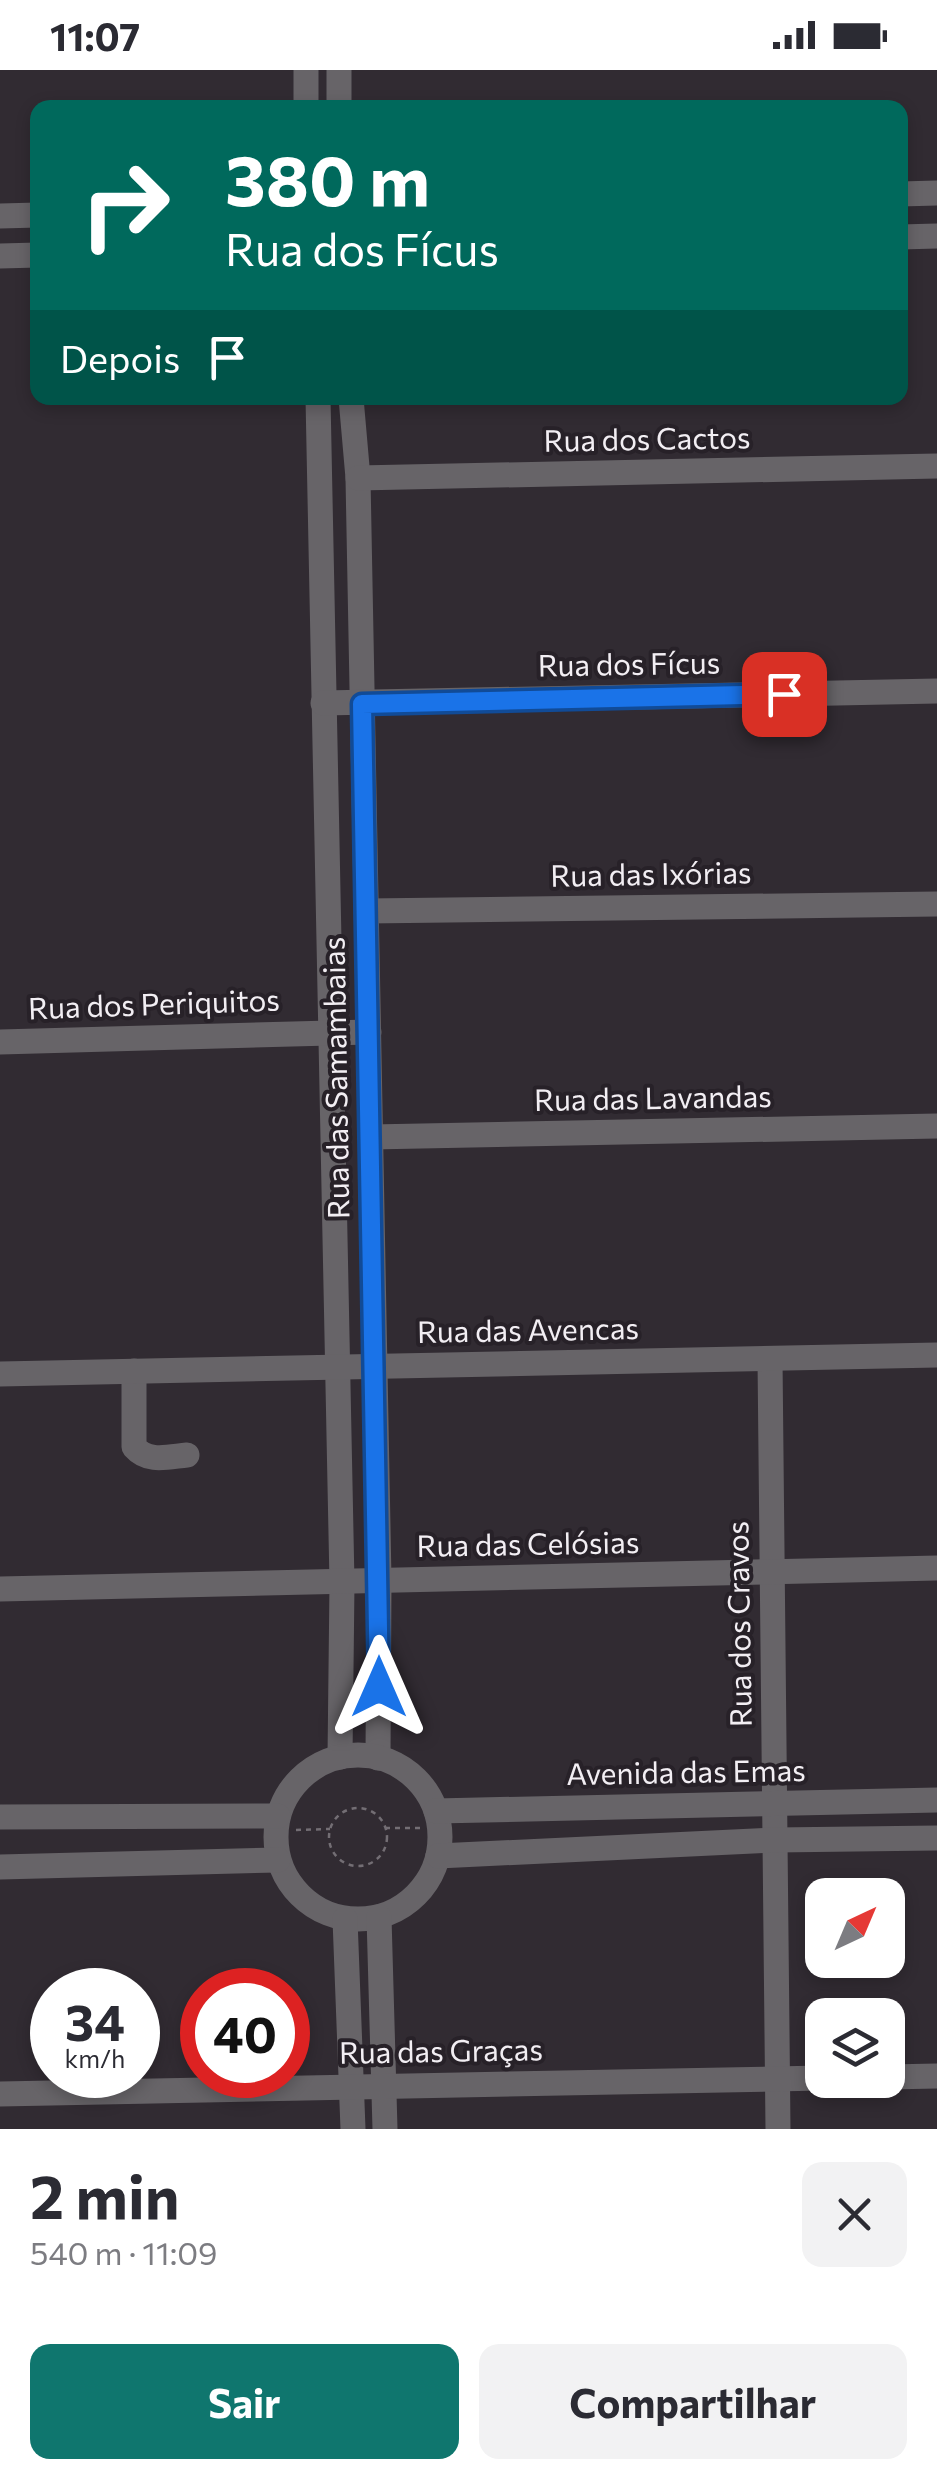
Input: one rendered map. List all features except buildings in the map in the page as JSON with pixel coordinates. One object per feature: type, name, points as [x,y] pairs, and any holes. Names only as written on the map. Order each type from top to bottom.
[{"type":"street","points":[[306,70],[306,100]]},
{"type":"street","points":[[339,70],[339,100]]},
{"type":"street","points":[[908,194],[937,193]]},
{"type":"street","points":[[0,216],[30,215]]},
{"type":"street","points":[[908,236],[937,236]]},
{"type":"street","points":[[0,256],[30,255]]},
{"type":"street","name":"Rua das Samambaias","points":[[318,405],[342,1582],[340,1756]]},
{"type":"street","name":"Rua das Samambaias","points":[[353,405],[358,478],[367,911],[379,1580],[378,1758]]},
{"type":"street","name":"Rua dos Cactos","points":[[358,478],[937,466]]},
{"type":"street","name":"Rua dos Fícus","points":[[323,703],[937,691]]},
{"type":"street","name":"Rua das Ixórias","points":[[367,911],[937,904]]},
{"type":"street","name":"Rua dos Periquitos","points":[[0,1042],[369,1032]]},
{"type":"street","name":"Rua das Lavandas","points":[[371,1137],[937,1126]]},
{"type":"street","name":"Rua das Avencas","points":[[0,1374],[937,1355]]},
{"type":"street","name":"Rua dos Cravos","points":[[770,1359],[778,2129]]},
{"type":"street","points":[[134,1371],[134,1447],[142,1456],[153,1458],[186,1455]]},
{"type":"street","name":"Rua das Celósias","points":[[0,1588],[937,1568]]},
{"type":"street","points":[[340,1756],[378,1758],[407,1772],[429,1796],[440,1828],[438,1856],[432,1873],[411,1901],[379,1917],[344,1919],[310,1905],[285,1877],[278,1860],[275,1830],[283,1802],[300,1777],[340,1756]]},
{"type":"street","name":"Avenida das Emas","points":[[436,1811],[937,1800]]},
{"type":"street","points":[[0,1817],[278,1816]]},
{"type":"street","points":[[438,1856],[774,1840],[937,1838]]},
{"type":"street","points":[[0,1867],[278,1860]]},
{"type":"street","points":[[379,1917],[385,2129]]},
{"type":"street","points":[[344,1919],[353,2129]]},
{"type":"street","points":[[905,2077],[937,2076]]},
{"type":"street","name":"Rua das Graças","points":[[0,2094],[805,2078]]},
{"type":"path","points":[[359,1808],[369,1810],[383,1823],[386,1842],[378,1858],[361,1866],[336,1856],[330,1847],[330,1829],[341,1813],[359,1808]]},
{"type":"route","points":[[379,1687],[362,704],[784,694]]}]
